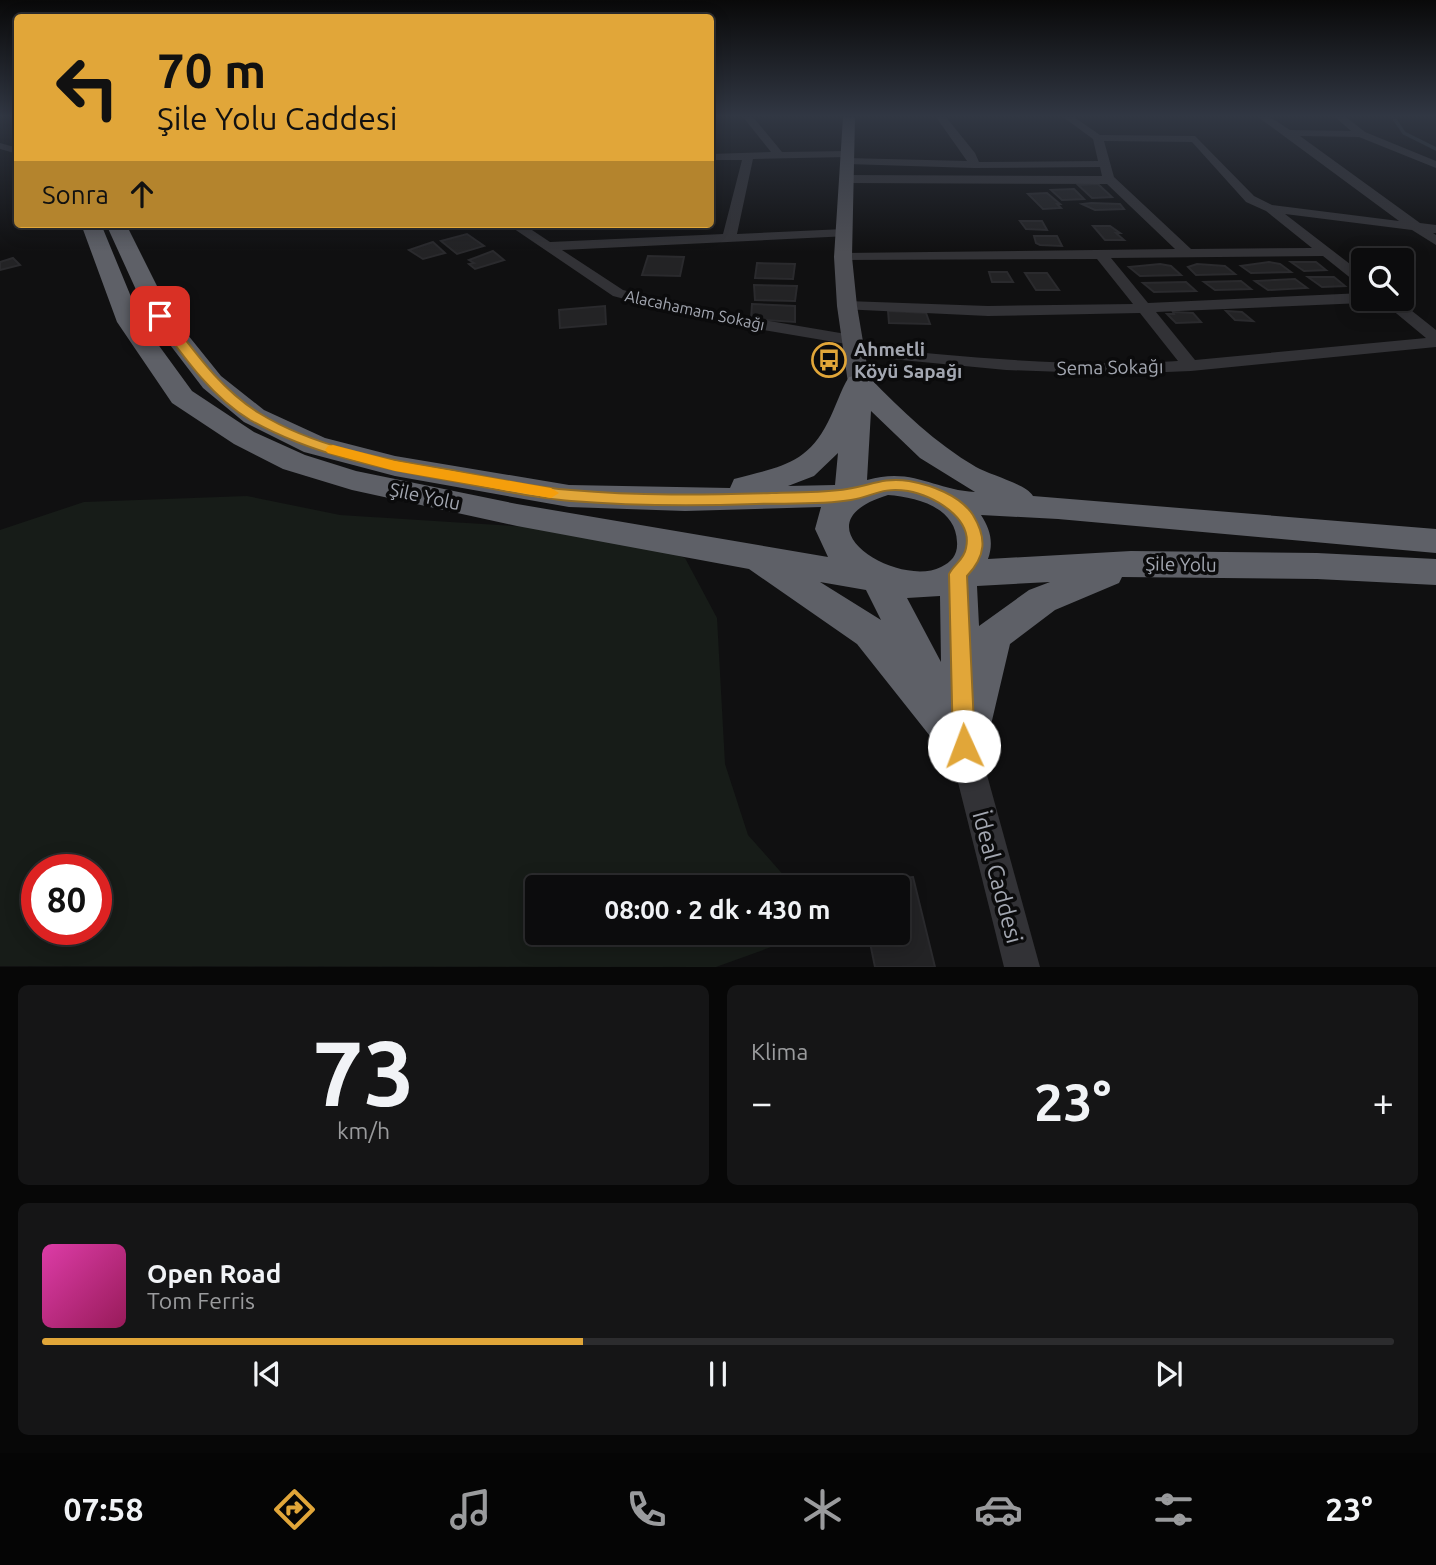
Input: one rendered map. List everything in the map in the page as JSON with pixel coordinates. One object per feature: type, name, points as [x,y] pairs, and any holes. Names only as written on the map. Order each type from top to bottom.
[{"type":"highway","name":"Şile Yolu","points":[[93,228],[129,323],[182,397],[244,438],[293,463],[352,480],[517,515],[750,554],[879,579]]},
{"type":"highway","name":"Şile Yolu","points":[[118,228],[160,316],[212,382],[254,416],[315,445],[395,466],[569,496],[685,500],[850,495]]},
{"type":"highway","points":[[685,500],[804,469],[831,442],[841,426],[859,383]]},
{"type":"highway","points":[[850,495],[859,383]]},
{"type":"highway","points":[[859,383],[907,455],[949,502],[969,523],[976,546],[971,561],[958,574],[942,581],[922,585],[879,579],[858,568],[841,553],[832,537],[831,521],[837,506],[850,495],[877,486],[909,486],[930,492],[949,502],[1058,508],[1436,541]]},
{"type":"highway","points":[[859,383],[901,427],[944,464],[1005,493],[1058,508]]},
{"type":"highway","points":[[750,554],[871,633],[964,746]]},
{"type":"highway","name":"Şile Yolu","points":[[958,574],[1131,564],[1420,571]]},
{"type":"highway","points":[[964,746],[993,636],[1042,600],[1131,564]]},
{"type":"highway","points":[[958,574],[964,746]]},
{"type":"highway","points":[[879,579],[964,746]]},
{"type":"main road","points":[[847,165],[843,257],[847,306],[859,383]]},
{"type":"street","points":[[729,239],[747,162]]},
{"type":"street","points":[[827,162],[1111,180]]},
{"type":"street","points":[[1216,162],[1250,199],[1269,208],[1351,272]]},
{"type":"street","points":[[1331,162],[1436,241]]},
{"type":"street","points":[[847,165],[1105,164],[1111,180],[1187,253]]},
{"type":"street","points":[[1269,208],[1436,229]]},
{"type":"street","name":"Alacahamam Sokağı","points":[[520,228],[618,293],[704,315],[854,346]]},
{"type":"street","points":[[548,246],[844,233]]},
{"type":"street","points":[[843,257],[1327,253]]},
{"type":"street","points":[[1101,255],[1190,365]]},
{"type":"street","points":[[847,306],[1035,312],[1351,298]]},
{"type":"street","points":[[1401,311],[1436,340]]},
{"type":"street","name":"Sema Sokağı","points":[[854,346],[1055,368],[1190,365],[1436,340]]},
{"type":"street","name":"İdeal Caddesi","points":[[964,746],[1022,967]]},
{"type":"shaded area","points":[[247,496],[340,515],[608,532],[685,558],[717,618],[725,764],[748,835],[783,875],[525,875],[525,945],[777,945],[716,967],[0,966],[0,530],[84,502]]},
{"type":"building","points":[[1098,184],[1112,197],[1092,198],[1078,185]]},
{"type":"building","points":[[1074,189],[1084,199],[1062,200],[1051,190]]},
{"type":"building","points":[[1047,193],[1061,208],[1043,209],[1028,194]]},
{"type":"building","points":[[1082,204],[1120,204],[1124,209],[1095,210]]},
{"type":"building","points":[[1020,221],[1042,221],[1047,230],[1026,229]]},
{"type":"building","points":[[1093,226],[1110,226],[1120,233],[1116,233],[1124,240],[1105,240]]},
{"type":"building","points":[[467,234],[484,246],[457,254],[441,241]]},
{"type":"building","points":[[1034,236],[1057,236],[1062,246],[1040,245],[1036,243]]},
{"type":"building","points":[[433,242],[445,253],[423,259],[409,250]]},
{"type":"building","points":[[493,251],[504,260],[475,269],[469,264],[474,263],[469,260]]},
{"type":"building","points":[[648,256],[684,257],[680,276],[642,275]]},
{"type":"building","points":[[13,258],[20,265],[0,270],[0,262]]},
{"type":"building","points":[[1269,262],[1280,264],[1291,272],[1251,273],[1241,266]]},
{"type":"building","points":[[1291,262],[1316,262],[1326,270],[1304,271]]},
{"type":"building","points":[[757,263],[795,264],[793,279],[755,278]]},
{"type":"building","points":[[1160,264],[1171,266],[1181,275],[1140,276],[1129,267]]},
{"type":"building","points":[[1197,264],[1225,266],[1235,274],[1196,275],[1188,267]]},
{"type":"building","points":[[989,272],[1007,272],[1013,282],[992,282]]},
{"type":"building","points":[[1025,273],[1047,273],[1059,290],[1036,290]]},
{"type":"building","points":[[1308,277],[1334,277],[1345,286],[1322,287]]},
{"type":"building","points":[[1295,279],[1307,288],[1268,290],[1255,281]]},
{"type":"building","points":[[1241,281],[1251,289],[1215,290],[1204,282]]},
{"type":"building","points":[[1186,282],[1196,291],[1154,292],[1143,283]]},
{"type":"building","points":[[754,285],[797,286],[795,301],[755,300]]},
{"type":"building","points":[[752,304],[795,306],[795,322],[751,319]]},
{"type":"building","points":[[605,306],[606,324],[560,328],[559,310]]},
{"type":"building","points":[[888,311],[926,313],[930,324],[889,323]]},
{"type":"building","points":[[1226,311],[1242,312],[1253,321],[1235,320]]},
{"type":"building","points":[[1173,312],[1193,313],[1201,322],[1176,323],[1167,314],[1174,314]]},
{"type":"building","points":[[910,877],[913,877],[935,967],[875,967],[870,945],[910,945]]},
{"type":"slow traffic","points":[[333,450],[395,466],[551,493]]},
{"type":"place","name":"Ahmetli Köyü Sapağı","points":[[829,360]]},
{"type":"route","points":[[160,316],[212,382],[254,416],[315,445],[395,466],[569,496],[685,500],[774,498],[850,495],[867,488],[887,485],[909,486],[930,492],[949,502],[964,515],[973,530],[976,546],[971,561],[958,574],[964,746]]}]
